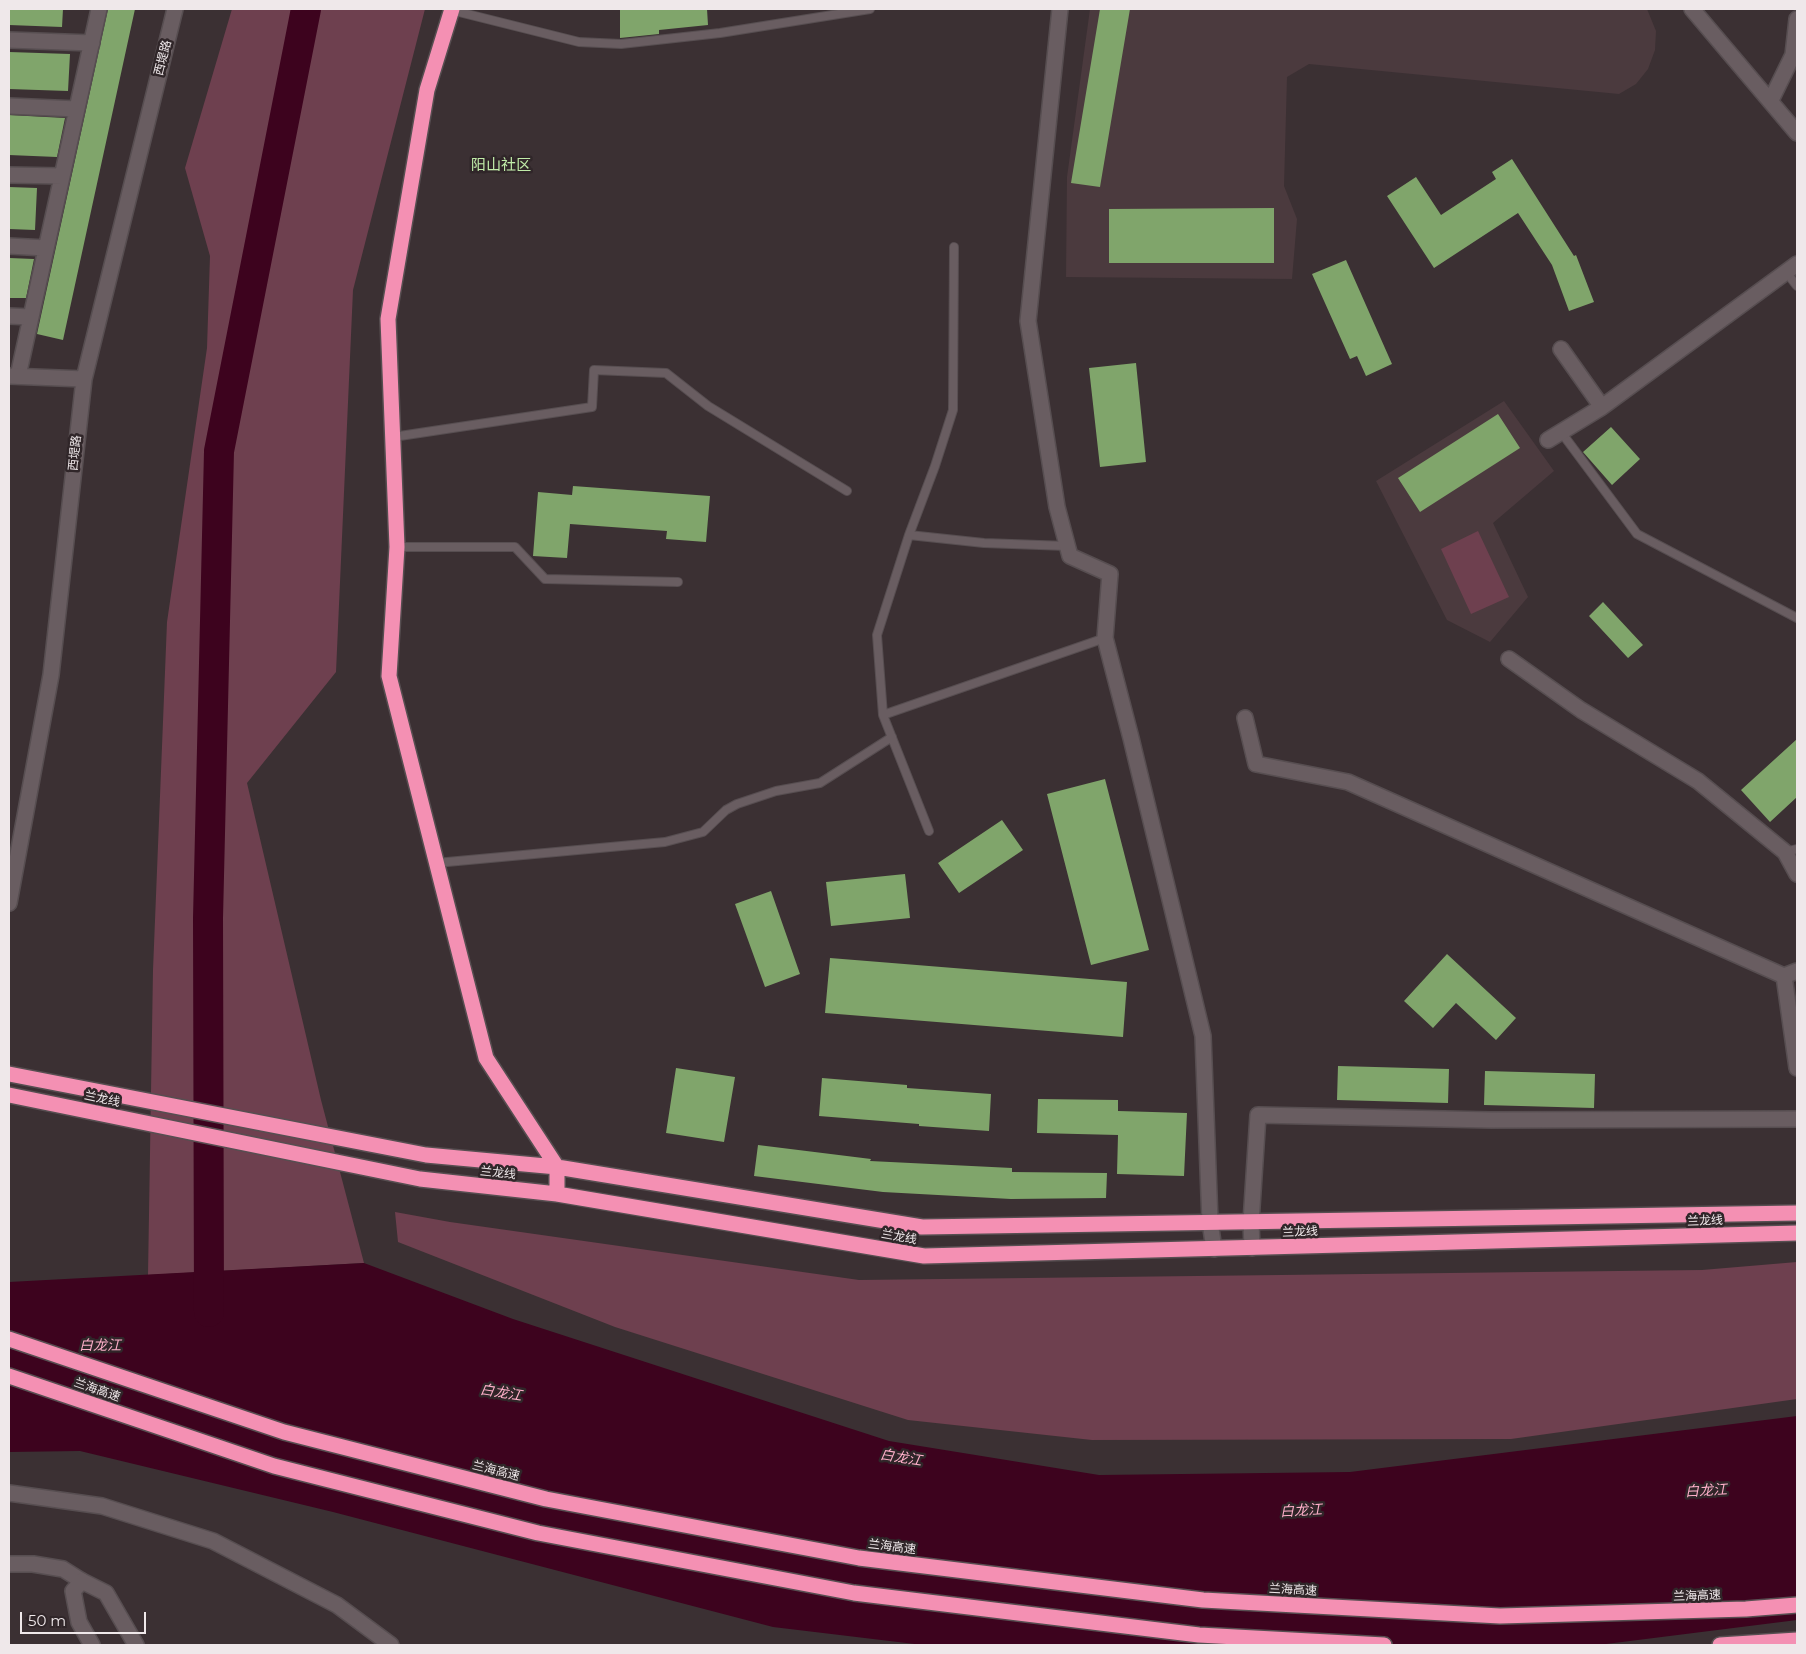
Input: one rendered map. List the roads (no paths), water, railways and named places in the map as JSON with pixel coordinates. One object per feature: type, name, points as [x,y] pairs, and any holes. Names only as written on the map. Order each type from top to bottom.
[{"type":"highway","points":[[452,9],[427,90],[388,319],[397,547],[389,676],[486,1058],[557,1168],[557,1194]]},
{"type":"highway","name":"兰龙线","points":[[15,1075],[426,1155],[557,1168],[922,1227],[1797,1213]]},
{"type":"highway","name":"兰龙线","points":[[14,1096],[420,1179],[557,1194],[924,1256],[1797,1234]]},
{"type":"highway","name":"兰海高速","points":[[9,1339],[284,1432],[546,1499],[859,1558],[1203,1600],[1500,1616],[1746,1609],[1797,1605]]},
{"type":"highway","name":"兰海高速","points":[[9,1376],[274,1466],[538,1533],[854,1593],[1199,1635],[1384,1645]]},
{"type":"highway","points":[[1720,1645],[1797,1640]]},
{"type":"street","points":[[84,379],[13,376],[31,317],[100,9]]},
{"type":"street","name":"西堤路","points":[[9,903],[50,675],[84,379],[175,9]]},
{"type":"street","points":[[1060,9],[1028,321],[1057,507],[1070,556],[1110,574],[1104,638],[1131,738],[1203,1036],[1210,1222],[1214,1249]]},
{"type":"street","points":[[1692,9],[1797,132]]},
{"type":"street","points":[[1771,100],[1793,55],[1797,19]]},
{"type":"street","points":[[9,40],[92,44]]},
{"type":"street","points":[[9,106],[77,109]]},
{"type":"street","points":[[9,175],[62,176]]},
{"type":"street","points":[[9,246],[46,248]]},
{"type":"street","points":[[1548,440],[1602,407],[1791,268]]},
{"type":"street","points":[[9,316],[31,317]]},
{"type":"street","points":[[1561,349],[1602,407]]},
{"type":"street","points":[[1510,659],[1581,710],[1698,781],[1791,850],[1797,874]]},
{"type":"street","points":[[1245,718],[1256,764],[1348,782],[1791,974],[1797,1061]]},
{"type":"street","points":[[1252,1248],[1251,1222],[1258,1114],[1491,1120],[1797,1119]]},
{"type":"street","points":[[9,1493],[102,1506],[213,1541],[336,1605],[391,1645]]},
{"type":"street","points":[[9,1564],[33,1564],[63,1569],[106,1593],[136,1645]]},
{"type":"street","points":[[82,1581],[73,1591],[79,1622],[92,1645]]},
{"type":"lane","points":[[452,9],[579,42],[621,44],[720,32],[870,9]]},
{"type":"lane","points":[[929,831],[883,715],[877,635],[909,535],[936,466],[952,410],[954,247]]},
{"type":"lane","points":[[1791,268],[1797,286]]},
{"type":"lane","points":[[392,437],[592,407],[594,370],[666,373],[708,406],[847,491]]},
{"type":"lane","points":[[1561,432],[1637,534],[1797,618]]},
{"type":"lane","points":[[909,535],[984,543],[1067,546]]},
{"type":"lane","points":[[397,547],[515,547],[545,579],[678,582]]},
{"type":"lane","points":[[883,715],[1104,638]]},
{"type":"lane","points":[[436,863],[655,843],[703,832],[726,810],[737,804],[776,792],[820,783],[892,737]]},
{"type":"water","name":"白龙江","points":[[364,1263],[513,1319],[889,1441],[1099,1475],[1350,1472],[1797,1416],[1797,1620],[1598,1645],[923,1645],[773,1627],[333,1512],[80,1451],[9,1452],[9,1282]]},
{"type":"waterway","points":[[209,1312],[208,918],[219,451],[306,9]]},
{"type":"district","name":"阳山社区","points":[[501,166]]}]
